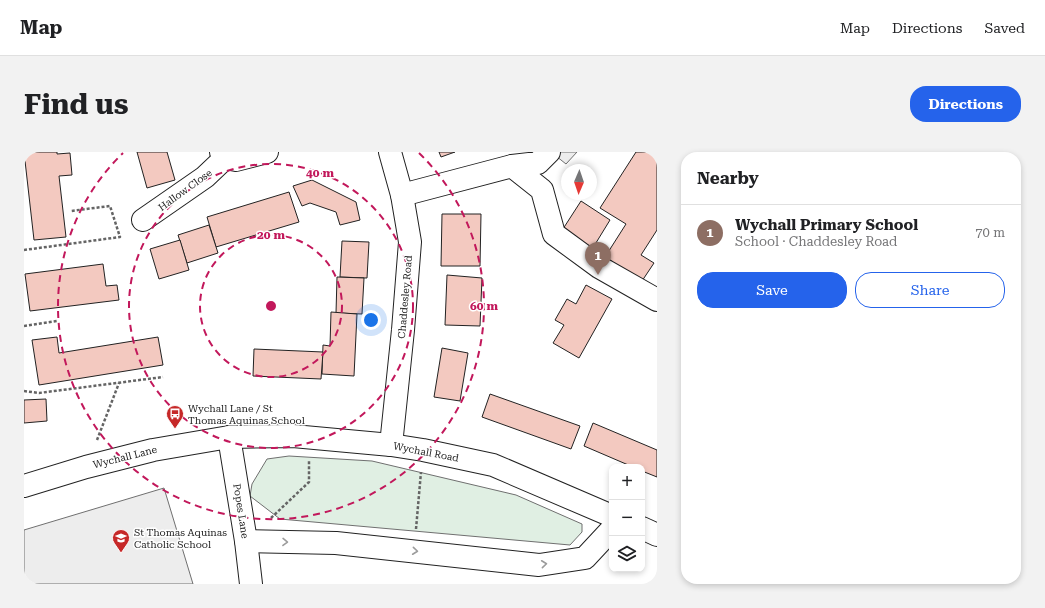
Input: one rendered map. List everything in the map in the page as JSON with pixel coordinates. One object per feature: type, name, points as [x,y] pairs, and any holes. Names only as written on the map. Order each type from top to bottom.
[{"type":"street","points":[[223,155],[236,160],[267,152]]},
{"type":"street","name":"Chaddesley Road","points":[[390,152],[402,195],[410,242],[403,330],[391,445]]},
{"type":"street","points":[[402,195],[512,166],[538,163],[549,152]]},
{"type":"street","name":"Hallow Close","points":[[143,220],[205,178],[223,155]]},
{"type":"street","points":[[512,166],[542,190],[554,234],[599,267],[657,300]]},
{"type":"street","name":"Wychall Road","points":[[229,437],[293,436],[391,445],[423,450],[492,465],[609,515]]},
{"type":"street","name":"Wychall Lane","points":[[24,486],[86,467],[153,450],[229,437]]},
{"type":"street","name":"Popes Lane","points":[[229,437],[246,542],[251,584]]},
{"type":"street","points":[[645,529],[657,535]]},
{"type":"street","points":[[246,542],[336,543],[540,565],[585,558],[609,532]]},
{"type":"path","points":[[24,250],[120,237],[110,206],[71,211]]},
{"type":"path","points":[[24,326],[57,321]]},
{"type":"path","points":[[24,392],[39,393],[163,377]]},
{"type":"path","points":[[104,421],[119,383]]},
{"type":"path","points":[[246,542],[309,482],[309,438]]},
{"type":"path","points":[[414,551],[423,450]]},
{"type":"green space","points":[[289,456],[372,461],[516,495],[582,524],[582,532],[570,545],[280,519],[250,496],[252,484],[267,459]]},
{"type":"shaded area","points":[[551,152],[577,152],[566,164]]},
{"type":"shaded area","name":"St Thomas Aquinas Catholic School","points":[[164,488],[193,584],[24,584],[24,530]]},
{"type":"building","points":[[24,152],[57,152],[57,154],[70,153],[72,175],[59,176],[66,237],[34,240]]},
{"type":"building","points":[[137,152],[167,152],[175,180],[147,188]]},
{"type":"building","points":[[439,152],[455,152],[441,157]]},
{"type":"building","points":[[636,152],[657,152],[657,230],[641,255],[654,263],[642,281],[605,257],[626,224],[600,208]]},
{"type":"building","points":[[312,180],[356,202],[360,220],[340,225],[336,212],[310,203],[302,206],[293,186]]},
{"type":"building","points":[[289,192],[299,222],[216,247],[207,217]]},
{"type":"building","points":[[581,201],[610,220],[591,251],[561,232]]},
{"type":"building","points":[[442,214],[481,214],[480,266],[441,266]]},
{"type":"building","points":[[209,225],[218,253],[187,263],[178,235]]},
{"type":"building","points":[[180,240],[189,270],[159,279],[150,249]]},
{"type":"building","points":[[342,241],[369,242],[367,278],[340,277]]},
{"type":"building","points":[[103,264],[106,286],[117,285],[119,300],[30,311],[25,274]]},
{"type":"building","points":[[447,275],[482,278],[480,326],[445,325]]},
{"type":"building","points":[[337,277],[364,278],[362,314],[336,313]]},
{"type":"building","points":[[586,285],[612,299],[579,358],[553,343],[564,325],[555,320],[567,299],[576,304]]},
{"type":"building","points":[[331,312],[357,314],[354,376],[322,374],[323,345],[330,346]]},
{"type":"building","points":[[57,337],[59,353],[158,337],[163,365],[39,385],[32,340]]},
{"type":"building","points":[[442,348],[468,353],[460,401],[434,397]]},
{"type":"building","points":[[254,349],[323,352],[321,379],[253,376]]},
{"type":"building","points":[[490,394],[580,426],[571,449],[482,417]]},
{"type":"building","points":[[46,399],[47,421],[24,423],[24,400]]},
{"type":"building","points":[[593,423],[657,450],[657,477],[645,472],[645,464],[626,464],[584,446]]},
{"type":"place","name":"Wychall Primary School","points":[[598,275]]},
{"type":"place","name":"Wychall Lane / St Thomas Aquinas School","points":[[175,429]]},
{"type":"place","name":"St Thomas Aquinas Catholic School","points":[[121,553]]}]
